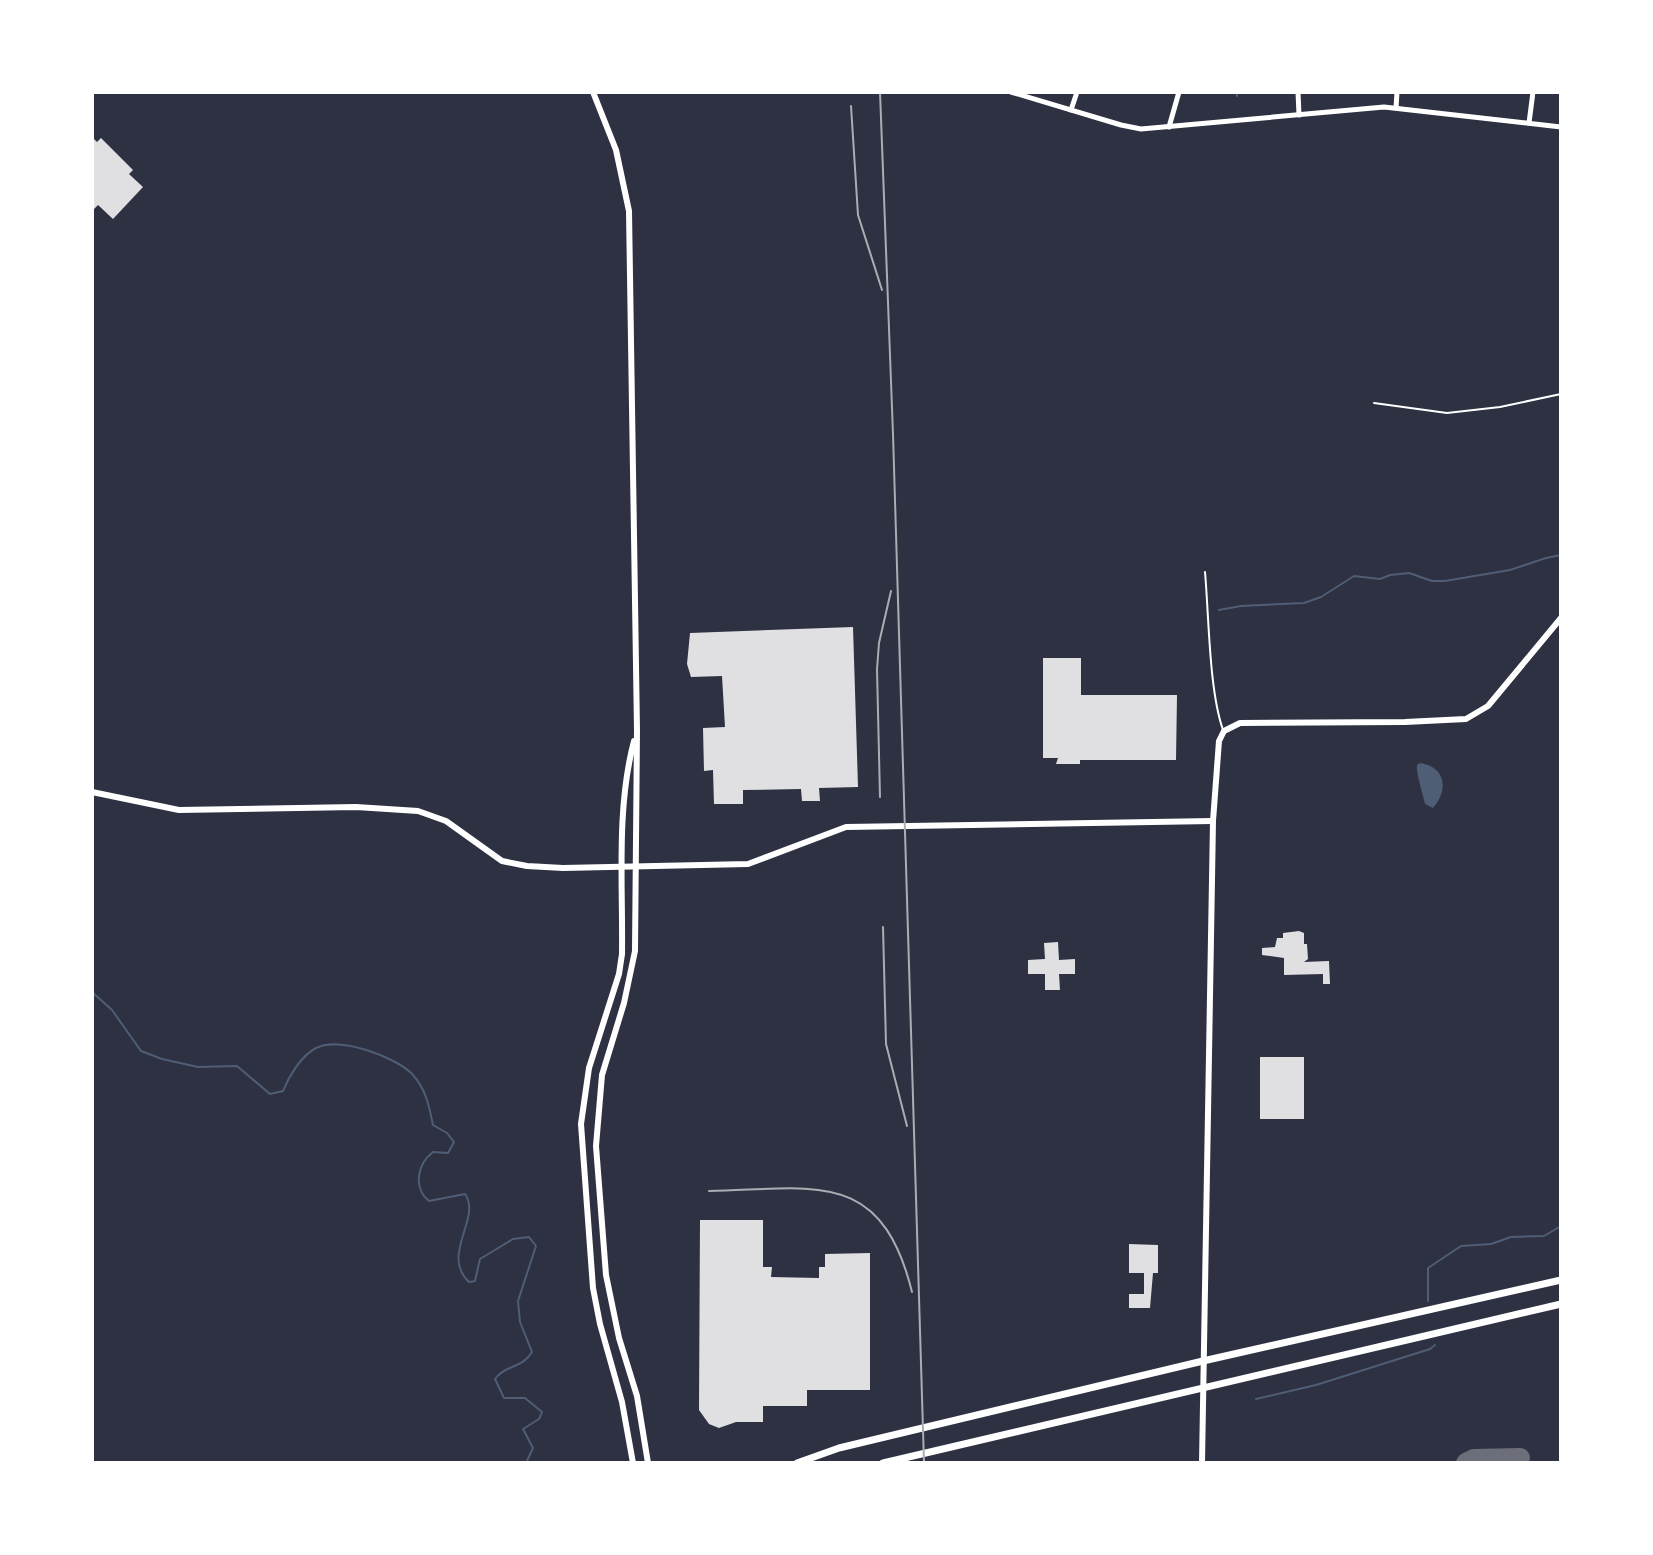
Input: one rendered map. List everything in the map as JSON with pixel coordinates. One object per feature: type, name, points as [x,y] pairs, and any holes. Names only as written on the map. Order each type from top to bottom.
[{"type":"main road","points":[[797,1463],[839,1448],[1561,1280]]},
{"type":"main road","points":[[883,1463],[1561,1304]]},
{"type":"street","points":[[593,92],[616,150],[629,211],[637,730],[635,951],[624,1003],[602,1075],[596,1146],[606,1275],[619,1338],[637,1396],[648,1463]]},
{"type":"street","points":[[1011,92],[1141,129],[1396,108],[1561,127]]},
{"type":"street","points":[[1071,110],[1077,92]]},
{"type":"street","points":[[1169,127],[1179,92]]},
{"type":"street","points":[[1298,92],[1299,115]]},
{"type":"street","points":[[1396,108],[1397,92]]},
{"type":"street","points":[[1529,123],[1533,92]]},
{"type":"street","points":[[1202,1463],[1213,821],[1218,751],[1224,731],[1240,723],[1466,719],[1488,706],[1561,618]]},
{"type":"street","points":[[633,1463],[622,1402],[593,1288],[581,1124],[589,1068],[622,954],[624,807],[629,759],[637,730]]},
{"type":"street","points":[[92,792],[179,810],[356,807],[406,810],[446,821],[502,861],[551,867],[748,864],[846,827],[1213,821]]},
{"type":"street","points":[[611,999],[624,1003]]},
{"type":"lane","points":[[1374,403],[1447,413],[1500,407],[1561,394]]},
{"type":"lane","points":[[1205,572],[1214,679],[1219,718],[1224,731]]},
{"type":"water","points":[[1420,763],[1435,769],[1442,780],[1441,794],[1433,808],[1425,804],[1417,769]]},
{"type":"building","points":[[92,137],[97,142],[101,138],[133,170],[129,174],[143,187],[113,219],[98,205],[92,211]]},
{"type":"building","points":[[853,627],[858,787],[819,788],[820,801],[802,801],[801,789],[743,790],[743,804],[714,804],[713,770],[704,771],[703,728],[725,727],[722,676],[691,677],[687,664],[690,633]]},
{"type":"building","points":[[1043,658],[1081,658],[1081,695],[1177,695],[1176,760],[1080,760],[1080,764],[1056,764],[1058,758],[1043,758]]},
{"type":"building","points":[[1283,933],[1304,933],[1304,944],[1307,944],[1308,959],[1304,962],[1329,961],[1330,984],[1323,984],[1323,974],[1284,975],[1284,958],[1262,955],[1262,948],[1275,947],[1277,938],[1283,938]]},
{"type":"building","points":[[1058,942],[1059,960],[1075,959],[1075,974],[1059,974],[1060,990],[1045,990],[1045,974],[1028,974],[1028,960],[1045,959],[1044,943]]},
{"type":"building","points":[[1260,1057],[1304,1057],[1304,1119],[1260,1119]]},
{"type":"building","points":[[700,1220],[763,1220],[763,1267],[772,1267],[771,1277],[819,1278],[819,1267],[825,1267],[825,1254],[870,1253],[870,1390],[807,1390],[807,1406],[763,1406],[763,1422],[736,1422],[719,1428],[709,1424],[699,1410]]},
{"type":"building","points":[[1129,1244],[1158,1245],[1158,1273],[1153,1273],[1150,1308],[1129,1308],[1129,1294],[1144,1294],[1144,1273],[1129,1273]]},
{"type":"waterway","points":[[1219,610],[1304,603],[1321,597],[1354,576],[1380,579],[1409,573],[1432,581],[1445,581],[1510,570],[1561,555]]},
{"type":"waterway","points":[[92,992],[112,1010],[141,1051],[198,1067],[237,1066],[270,1094],[283,1091],[305,1056],[326,1045],[367,1050],[413,1075],[429,1105],[433,1125],[447,1133],[454,1142],[448,1153],[433,1152],[428,1157],[420,1169],[419,1183],[429,1201],[465,1194],[469,1214],[459,1249],[461,1271],[469,1282],[475,1281],[480,1259],[513,1239],[529,1237],[536,1246],[518,1301],[520,1322],[532,1352],[524,1361],[495,1379],[504,1398],[525,1398],[542,1412],[539,1419],[523,1429],[533,1448],[526,1463]]},
{"type":"waterway","points":[[1428,1301],[1428,1268],[1461,1246],[1491,1244],[1511,1237],[1544,1236],[1561,1226]]},
{"type":"waterway","points":[[1256,1399],[1316,1385],[1435,1345]]},
{"type":"taxiway","points":[[1466,1463],[1474,1459],[1520,1458]]},
{"type":"railway","points":[[880,92],[924,1463]]},
{"type":"railway","points":[[851,106],[858,215],[882,290]]},
{"type":"railway","points":[[880,797],[877,669],[879,643],[891,591]]},
{"type":"railway","points":[[883,927],[886,1044],[907,1126]]},
{"type":"railway","points":[[709,1191],[811,1189],[838,1194],[862,1205],[882,1223],[899,1252],[912,1292]]}]
